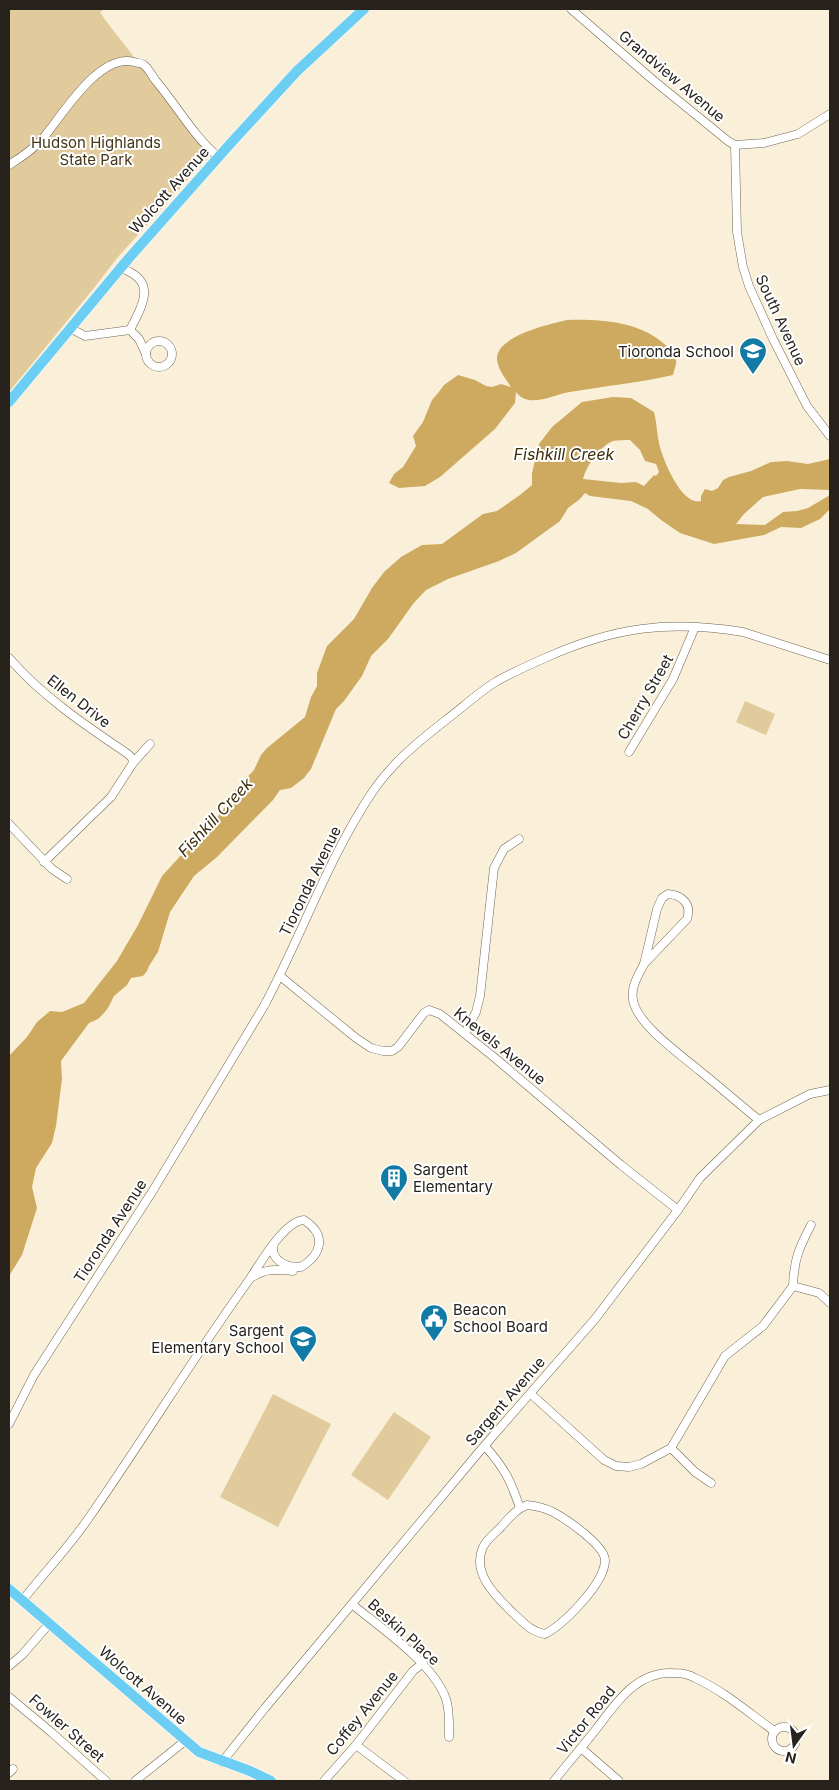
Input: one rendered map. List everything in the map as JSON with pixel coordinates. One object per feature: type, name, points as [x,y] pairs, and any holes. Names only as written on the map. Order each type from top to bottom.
[{"type":"main road","name":"Wolcott Avenue","points":[[9,402],[120,268],[218,157],[297,71],[364,9]]},
{"type":"main road","name":"Wolcott Avenue","points":[[9,1589],[199,1752],[271,1781]]},
{"type":"street","name":"Grandview Avenue","points":[[571,9],[653,80],[728,141],[736,144]]},
{"type":"street","points":[[9,165],[29,153],[91,80],[114,62],[128,60],[143,64],[167,94],[185,121],[206,147],[218,157]]},
{"type":"street","points":[[736,144],[764,143],[798,134],[830,115]]},
{"type":"street","name":"South Avenue","points":[[736,144],[737,232],[742,267],[773,339],[807,406],[830,436]]},
{"type":"street","points":[[120,268],[133,272],[139,277],[145,294],[130,330]]},
{"type":"street","points":[[70,328],[85,336],[130,330],[139,338],[146,354]]},
{"type":"street","name":"Tioronda Avenue","points":[[9,1424],[34,1374],[152,1192],[264,1006],[280,976],[342,841],[373,791],[390,769],[422,739],[497,682],[577,644],[637,628],[663,626],[695,627],[743,632],[830,660]]},
{"type":"street","name":"Cherry Street","points":[[629,752],[673,679],[695,627]]},
{"type":"street","name":"Ellen Drive","points":[[9,658],[50,697],[78,720],[128,754],[132,758],[133,763]]},
{"type":"street","points":[[44,862],[111,797],[133,763],[150,744]]},
{"type":"street","points":[[9,824],[44,862],[68,879]]},
{"type":"street","points":[[465,1033],[476,1012],[480,996],[494,868],[504,849],[519,839]]},
{"type":"street","points":[[644,964],[687,919],[689,914],[688,906],[681,897],[668,894],[662,898],[657,909],[644,964],[633,989],[633,1003],[636,1010],[666,1043],[759,1120]]},
{"type":"street","name":"Knevels Avenue","points":[[280,976],[356,1038],[371,1048],[383,1051],[392,1051],[398,1047],[424,1013],[429,1010],[435,1011],[465,1033],[621,1165],[678,1210]]},
{"type":"street","name":"Sargent Avenue","points":[[222,1762],[283,1686],[485,1446],[595,1319],[700,1178],[759,1120],[810,1094],[830,1090]]},
{"type":"street","points":[[22,1601],[88,1519],[250,1279],[274,1244],[298,1220],[304,1220],[310,1224],[319,1234],[320,1245],[315,1254],[300,1267],[292,1271],[262,1271],[250,1279]]},
{"type":"street","points":[[531,1394],[604,1460],[616,1466],[629,1467],[641,1464],[671,1448],[725,1356],[763,1326],[793,1286],[798,1249],[812,1224]]},
{"type":"street","points":[[274,1244],[275,1256],[280,1262],[293,1268],[300,1267]]},
{"type":"street","points":[[793,1286],[819,1293],[830,1303]]},
{"type":"street","points":[[485,1446],[503,1466],[512,1482],[520,1508]]},
{"type":"street","points":[[671,1448],[695,1472],[711,1483]]},
{"type":"street","points":[[527,1505],[538,1507],[571,1522],[602,1551],[606,1560],[594,1587],[560,1625],[545,1634],[529,1628],[494,1594],[488,1585],[481,1567],[481,1555],[484,1546],[491,1536],[520,1508],[527,1505]]},
{"type":"street","name":"Beskin Place","points":[[353,1605],[423,1663],[438,1682],[447,1701],[449,1737]]},
{"type":"street","points":[[9,1666],[22,1655],[49,1624]]},
{"type":"street","name":"Coffey Avenue","points":[[324,1781],[356,1745],[414,1671],[423,1663]]},
{"type":"street","name":"Victor Road","points":[[554,1781],[628,1691],[646,1678],[661,1673],[682,1674],[694,1677],[721,1693],[774,1731]]},
{"type":"street","name":"Fowler Street","points":[[9,1697],[106,1781]]},
{"type":"street","points":[[135,1781],[185,1741]]},
{"type":"street","points":[[356,1745],[404,1781]]},
{"type":"street","points":[[581,1748],[619,1781]]},
{"type":"green space","name":"Hudson Highlands State Park","points":[[9,9],[104,9],[100,12],[106,21],[210,155],[117,258],[9,392]]},
{"type":"green space","points":[[745,701],[775,714],[766,735],[736,722]]},
{"type":"green space","points":[[273,1394],[331,1424],[278,1527],[220,1497]]},
{"type":"green space","points":[[394,1412],[431,1437],[388,1500],[351,1475]]},
{"type":"water","points":[[567,320],[617,323],[652,335],[662,342],[674,355],[676,365],[673,375],[570,392],[539,400],[525,399],[516,392],[515,403],[495,429],[440,477],[425,486],[399,488],[389,483],[394,474],[403,467],[416,446],[413,436],[423,422],[432,400],[444,385],[458,375],[475,380],[486,386],[492,387],[501,384],[511,387],[499,367],[497,359],[499,351],[505,344],[525,332]]},
{"type":"water","name":"Fishkill Creek","points":[[613,397],[631,398],[654,412],[659,443],[665,462],[675,482],[687,497],[694,501],[701,501],[701,496],[705,489],[712,491],[729,477],[751,471],[771,462],[787,461],[808,464],[830,459],[830,490],[800,489],[763,497],[736,524],[765,525],[783,512],[808,508],[830,495],[830,509],[820,519],[801,528],[781,527],[764,535],[714,544],[680,533],[648,509],[631,501],[590,496],[585,493],[568,508],[560,521],[516,553],[448,579],[426,590],[413,604],[388,639],[371,656],[362,676],[336,709],[311,769],[304,778],[291,788],[280,790],[273,800],[217,857],[194,876],[170,912],[158,952],[147,971],[143,976],[131,978],[127,985],[114,996],[104,1013],[98,1019],[89,1023],[61,1061],[62,1079],[56,1126],[52,1143],[36,1168],[32,1187],[37,1208],[22,1255],[9,1276],[9,1056],[27,1037],[37,1022],[50,1011],[62,1012],[84,1003],[117,961],[138,925],[162,876],[184,852],[203,836],[225,807],[235,803],[235,790],[254,770],[261,755],[267,748],[305,717],[311,697],[317,686],[317,673],[327,646],[354,619],[372,588],[384,572],[401,557],[422,545],[442,544],[483,514],[497,511],[532,485],[532,473],[539,444],[552,427],[582,402]],"holes":[[[630,440],[640,450],[645,461],[656,464],[659,472],[644,486],[636,482],[621,483],[583,479],[594,457],[613,441]]]},
{"type":"place","name":"Tioronda School","points":[[753,375]]},
{"type":"place","name":"Sargent Elementary","points":[[394,1202]]},
{"type":"place","name":"Beacon School Board","points":[[434,1342]]},
{"type":"place","name":"Sargent Elementary School","points":[[303,1363]]}]
